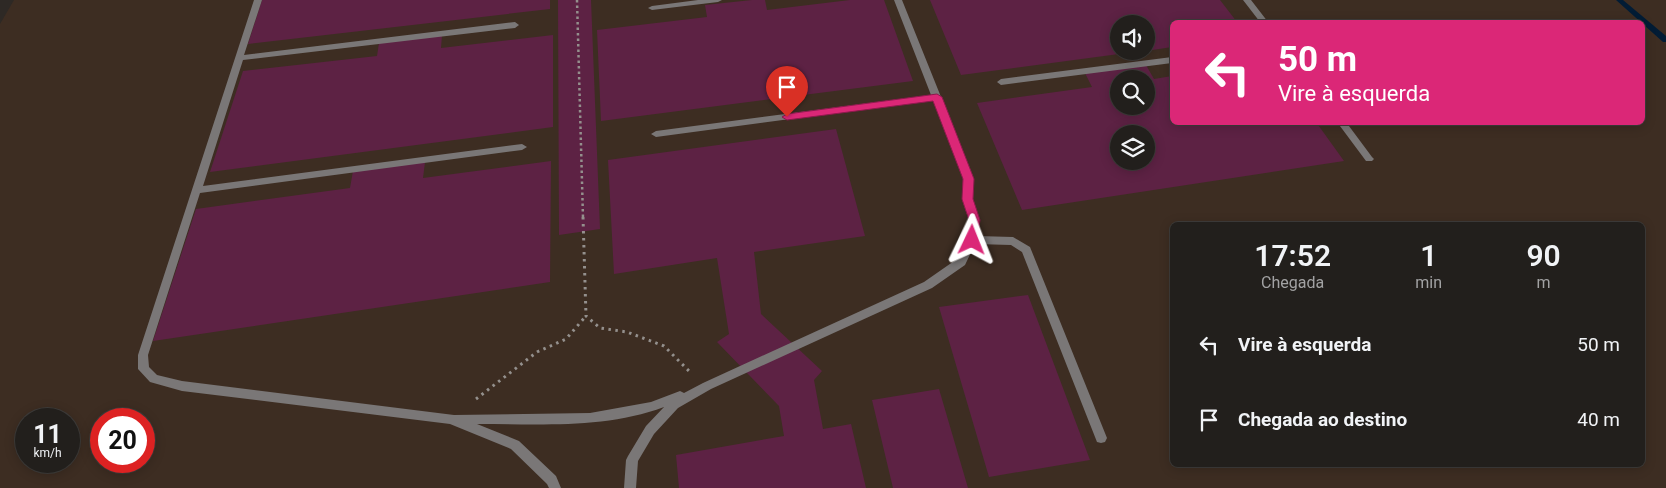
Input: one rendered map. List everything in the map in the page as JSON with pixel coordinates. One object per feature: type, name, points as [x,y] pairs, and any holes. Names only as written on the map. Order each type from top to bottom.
[{"type":"lane","points":[[258,0],[143,355],[144,369],[154,379],[182,386],[451,419],[590,418],[651,407],[707,386],[928,285],[961,262],[972,240],[974,220],[967,199],[969,179],[898,0]]},
{"type":"lane","points":[[652,8],[718,0]]},
{"type":"lane","points":[[1246,0],[1262,20]]},
{"type":"lane","points":[[240,58],[515,26]]},
{"type":"lane","points":[[1001,82],[1170,60]]},
{"type":"lane","points":[[656,134],[937,97]]},
{"type":"lane","points":[[1343,125],[1370,159]]},
{"type":"lane","points":[[197,190],[522,147]]},
{"type":"lane","points":[[972,240],[1013,241],[1026,250],[1101,438]]},
{"type":"lane","points":[[630,488],[632,460],[650,430],[674,404],[707,386]]},
{"type":"lane","points":[[451,419],[515,445],[552,480],[555,488]]},
{"type":"path","points":[[451,419],[537,352],[566,339],[586,316],[577,0]]},
{"type":"path","points":[[586,316],[600,328],[627,332],[664,346],[707,386]]},
{"type":"shaded area","points":[[14,0],[1666,0],[1666,488],[0,488],[0,24]]},
{"type":"building","points":[[262,0],[550,0],[550,9],[248,44]]},
{"type":"building","points":[[558,0],[591,0],[600,229],[559,235]]},
{"type":"building","points":[[765,0],[767,10],[850,0],[884,0],[913,81],[601,121],[597,30],[707,17],[705,5]]},
{"type":"building","points":[[930,0],[1220,0],[1235,20],[1170,20],[1170,47],[1155,50],[1155,15],[1110,15],[1110,55],[961,75]]},
{"type":"building","points":[[442,35],[441,48],[553,35],[553,127],[210,172],[243,71],[377,56],[379,43]]},
{"type":"building","points":[[1146,65],[1149,70],[1110,70],[1110,115],[1155,115],[1155,79],[1170,76],[1170,125],[1318,125],[1344,161],[1022,210],[977,103],[1092,87],[1085,73]]},
{"type":"building","points":[[836,129],[865,236],[754,252],[761,314],[822,371],[814,380],[823,429],[851,424],[866,488],[679,488],[676,455],[784,436],[779,406],[717,342],[729,334],[717,258],[614,274],[608,160]]},
{"type":"building","points":[[551,161],[550,282],[153,341],[196,209],[350,188],[353,171],[425,162],[423,178]]},
{"type":"building","points":[[1028,295],[1090,460],[989,477],[939,307]]},
{"type":"building","points":[[939,389],[968,488],[893,488],[872,400]]},
{"type":"waterway","points":[[1619,0],[1642,20]]},
{"type":"waterway","points":[[1645,22],[1666,40]]},
{"type":"route","points":[[787,117],[937,97],[969,179],[967,199],[974,220],[972,240]]}]
